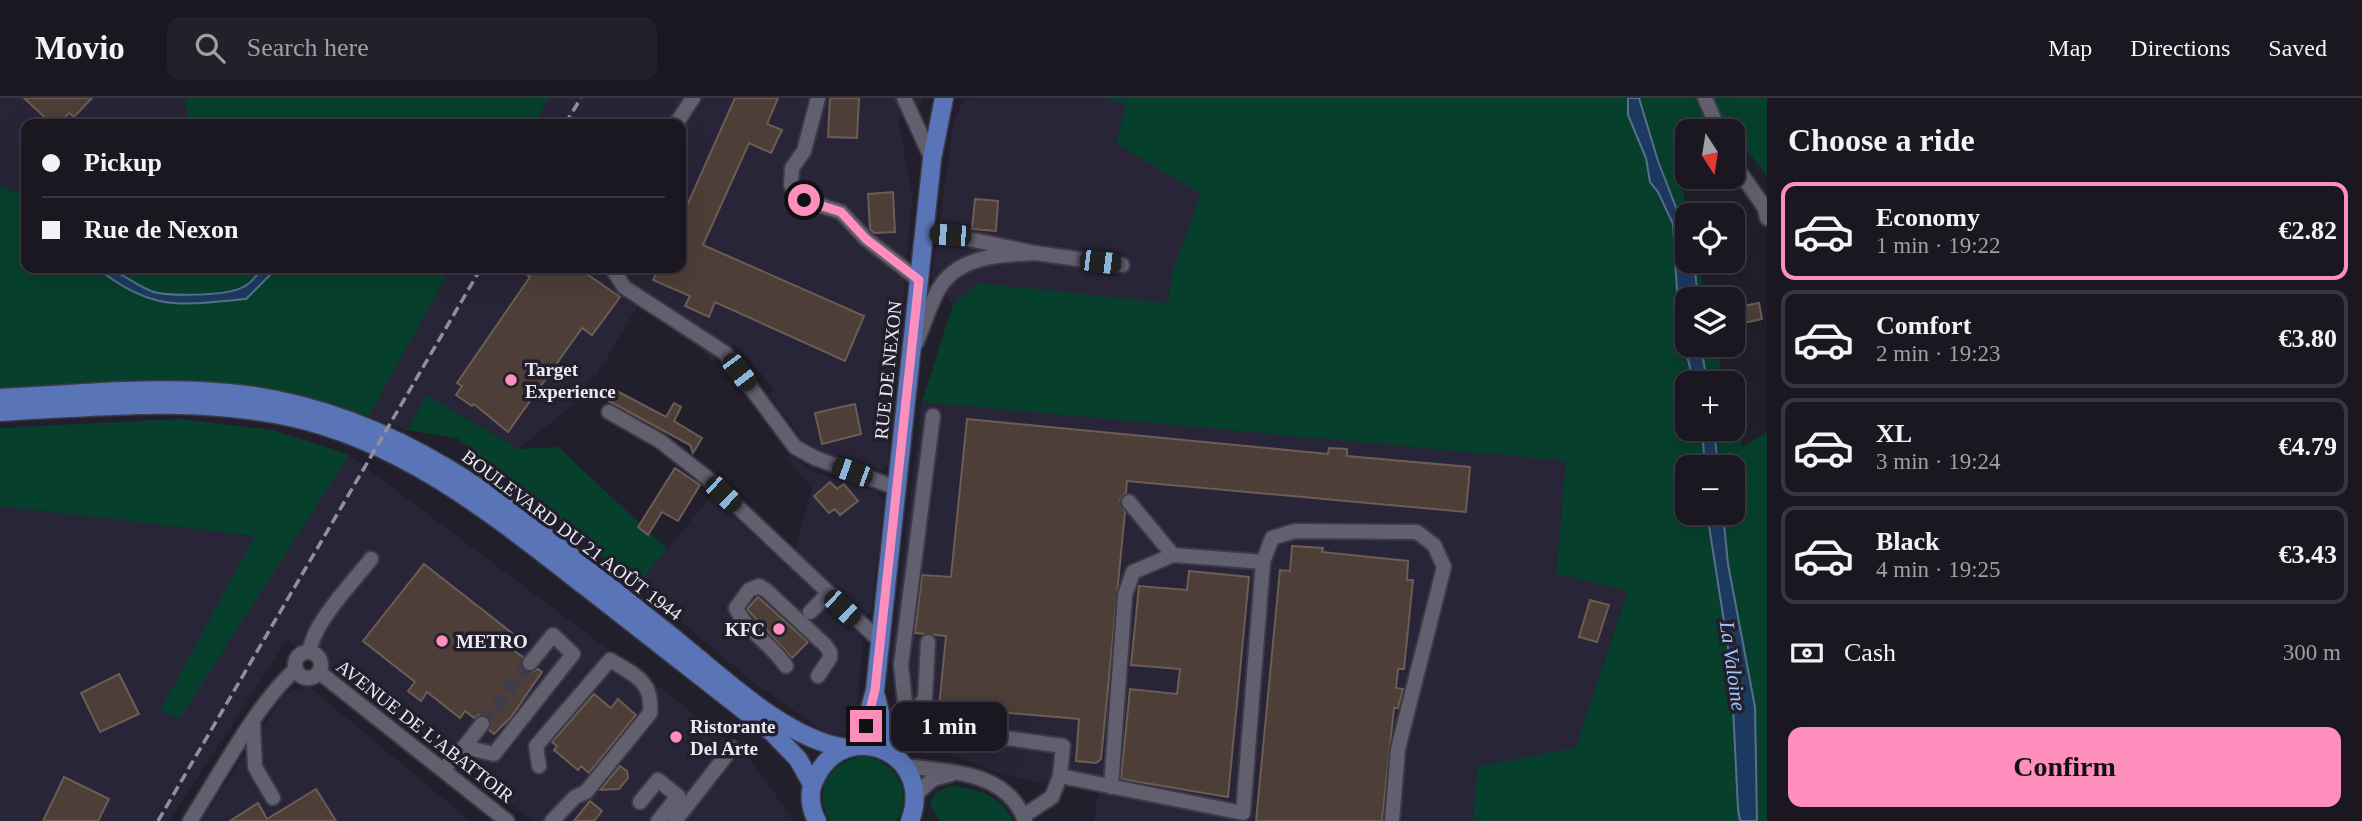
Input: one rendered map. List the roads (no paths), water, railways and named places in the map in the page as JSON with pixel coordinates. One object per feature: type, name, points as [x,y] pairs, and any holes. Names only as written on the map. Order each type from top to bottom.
[{"type":"main road","name":"RUE DE NEXON","points":[[853,747],[875,690],[932,159],[944,98]]},
{"type":"main road","name":"BOULEVARD DU 21 AOÛT 1944","points":[[0,398],[138,391],[225,393],[292,403],[383,433],[431,456],[493,498],[759,705],[815,741],[890,753]]},
{"type":"main road","name":"BOULEVARD DU 21 AOÛT 1944","points":[[0,412],[209,405],[290,417],[345,432],[391,451],[460,491],[773,733],[798,759],[812,784]]},
{"type":"main road","name":"RUE DE NEXON","points":[[875,690],[890,753]]},
{"type":"main road","points":[[817,821],[810,799],[812,784],[820,768],[832,755],[853,747]]},
{"type":"main road","points":[[890,753],[904,766],[912,780],[915,812]]},
{"type":"street","points":[[679,119],[693,98]]},
{"type":"street","points":[[818,98],[804,151],[792,168],[791,185],[804,200],[841,212],[866,239],[919,280]]},
{"type":"street","points":[[904,98],[932,159]]},
{"type":"street","points":[[1705,98],[1713,119]]},
{"type":"street","points":[[1745,180],[1765,208],[1767,218]]},
{"type":"street","points":[[924,233],[950,235],[1035,253],[1122,265]]},
{"type":"street","points":[[911,354],[940,286],[950,276],[988,256],[1035,253]]},
{"type":"street","points":[[615,273],[624,287],[725,353],[795,447],[815,458],[897,488]]},
{"type":"street","points":[[609,412],[660,441],[706,477],[880,641]]},
{"type":"street","points":[[904,766],[959,772],[990,781],[1012,796],[1024,818],[1052,797],[1060,776],[1063,746],[920,726],[905,702],[901,665],[933,416]]},
{"type":"street","points":[[1129,502],[1173,555]]},
{"type":"street","points":[[1060,776],[1243,817],[1263,562],[1272,538],[1296,531],[1417,532],[1434,545],[1444,566],[1398,749],[1392,821]]},
{"type":"street","points":[[1111,787],[1125,595],[1133,572],[1173,555],[1263,562]]},
{"type":"street","points":[[310,652],[310,643],[318,627],[371,559]]},
{"type":"street","points":[[786,666],[775,650],[740,617],[736,608],[749,590],[759,586],[768,591],[825,645],[830,652],[830,658],[818,676]]},
{"type":"street","points":[[810,612],[828,594]]},
{"type":"street","points":[[464,747],[494,754],[573,654],[553,635],[530,663]]},
{"type":"street","points":[[912,713],[925,699],[928,642]]},
{"type":"street","points":[[190,821],[253,724],[283,681],[296,669],[299,656],[310,652]]},
{"type":"street","points":[[296,669],[305,678],[319,672],[320,659],[310,652]]},
{"type":"street","points":[[539,766],[536,746],[610,660],[642,680],[652,696],[650,713],[586,792],[575,797],[552,821]]},
{"type":"street","name":"AVENUE DE L'ABATTOIR","points":[[319,672],[499,819]]},
{"type":"street","points":[[253,724],[255,768],[273,798]]},
{"type":"street","points":[[443,771],[482,724]]},
{"type":"street","points":[[675,821],[732,748]]},
{"type":"street","points":[[915,812],[933,779],[959,772]]},
{"type":"street","points":[[640,802],[659,780],[678,796],[658,821]]},
{"type":"water","points":[[1628,98],[1639,98],[1675,205],[1675,258],[1673,224],[1658,192],[1650,182],[1646,158],[1628,115]]},
{"type":"water","points":[[104,273],[118,273],[159,293],[212,294],[243,287],[258,273],[272,273],[246,299],[203,303],[151,299]]},
{"type":"water","points":[[1676,273],[1695,273],[1697,287],[1677,287]]},
{"type":"water","points":[[1687,357],[1703,357],[1705,371],[1691,371]]},
{"type":"water","points":[[1703,441],[1715,441],[1717,455],[1704,455]]},
{"type":"water","name":"La Valoine","points":[[1709,525],[1724,525],[1728,564],[1755,707],[1757,821],[1740,821],[1731,666]]},
{"type":"tunnel","points":[[482,724],[530,663]]},
{"type":"railway","points":[[568,119],[581,98]]},
{"type":"railway","points":[[158,821],[478,273]]},
{"type":"place","name":"Target Experience","points":[[511,380]]},
{"type":"place","name":"KFC","points":[[779,629]]},
{"type":"place","name":"METRO","points":[[442,641]]},
{"type":"place","name":"Ristorante Del Arte","points":[[676,737]]}]
